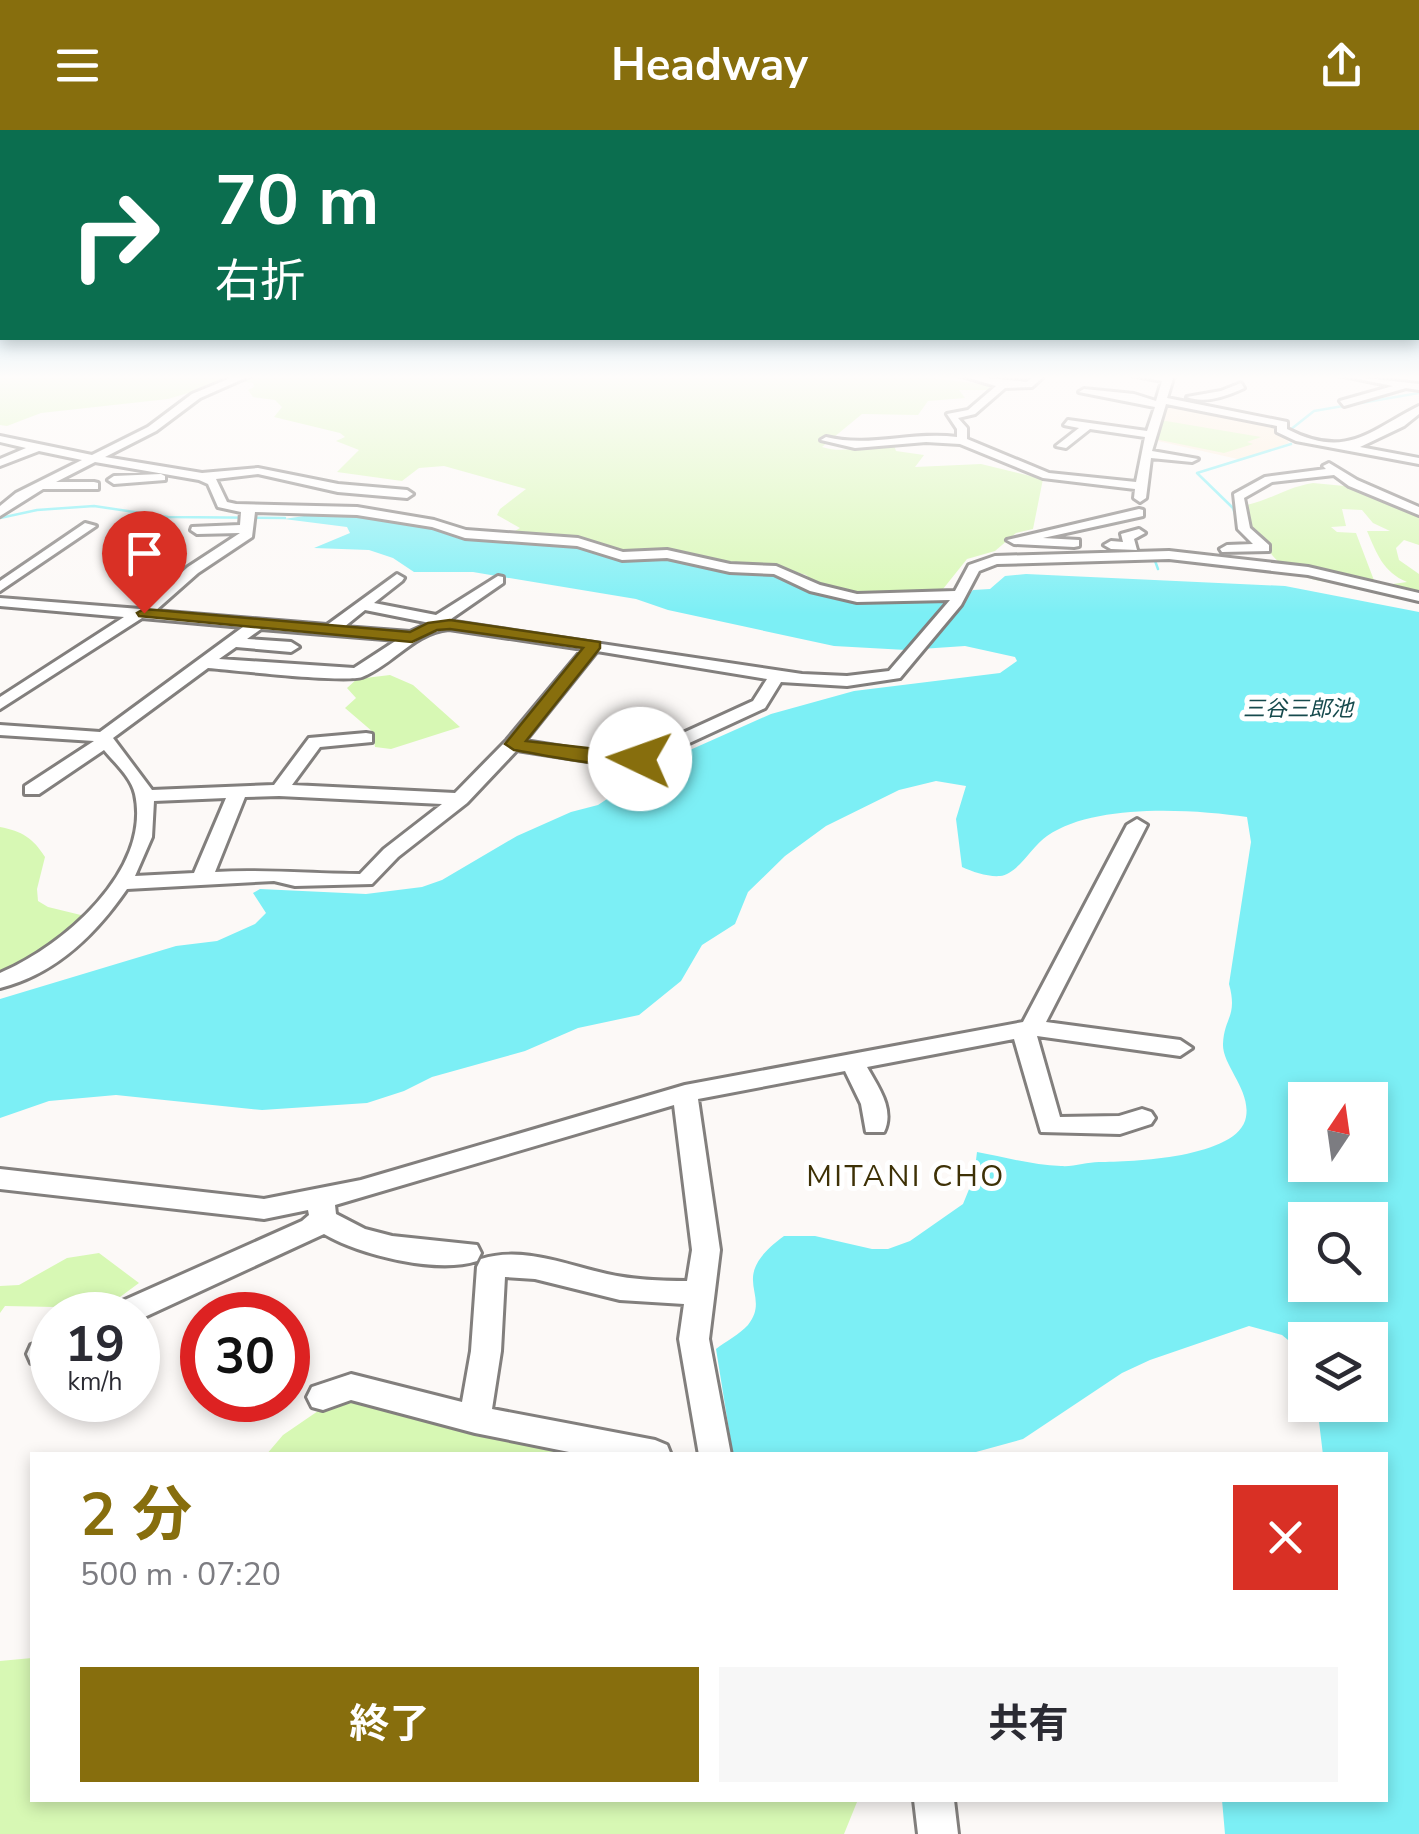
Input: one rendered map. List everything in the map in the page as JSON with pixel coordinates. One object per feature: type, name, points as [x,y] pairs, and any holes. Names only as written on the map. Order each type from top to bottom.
[{"type":"street","points":[[78,455],[202,477],[214,482],[222,504],[248,518]]},
{"type":"street","points":[[0,512],[101,455]]},
{"type":"street","points":[[995,455],[1048,476],[1141,486]]},
{"type":"street","points":[[1146,455],[1138,533],[1152,550],[1308,571],[1419,596]]},
{"type":"street","points":[[1151,455],[1192,459]]},
{"type":"street","points":[[1384,455],[1419,461]]},
{"type":"street","points":[[1322,462],[1353,483],[1419,511]]},
{"type":"street","points":[[202,477],[251,465],[319,483],[407,494]]},
{"type":"street","points":[[361,605],[774,679],[850,681],[894,675],[958,598],[974,568],[987,561],[1152,550],[1264,548],[1244,529],[1238,497],[1269,479],[1339,470]]},
{"type":"street","points":[[114,480],[144,481],[178,473]]},
{"type":"street","points":[[319,483],[358,487]]},
{"type":"street","points":[[41,486],[94,486]]},
{"type":"street","points":[[196,530],[248,518],[357,511],[442,525],[465,534],[578,542],[622,556],[667,554],[730,568],[776,570],[815,588],[857,598],[958,598]]},
{"type":"street","points":[[1138,533],[1126,536],[1132,547],[1014,540],[1139,513]]},
{"type":"street","points":[[0,704],[142,613],[248,518]]},
{"type":"street","points":[[0,587],[90,526]]},
{"type":"street","points":[[330,630],[397,578]]},
{"type":"street","points":[[204,663],[357,673],[440,622],[498,580]]},
{"type":"street","points":[[0,602],[412,637]]},
{"type":"street","points":[[399,614],[428,602],[456,608]]},
{"type":"street","points":[[32,790],[260,622]]},
{"type":"street","points":[[233,642],[291,647]]},
{"type":"street","points":[[122,883],[274,876],[294,880],[365,880],[391,853],[460,800],[514,744],[594,645]]},
{"type":"street","points":[[514,744],[594,757],[640,759],[760,704],[774,679]]},
{"type":"street","points":[[0,730],[105,739]]},
{"type":"street","points":[[278,790],[315,742],[366,738]]},
{"type":"street","points":[[0,981],[58,952],[122,883],[143,832],[145,796],[105,739]]},
{"type":"street","points":[[201,880],[232,812],[237,790]]},
{"type":"street","points":[[145,796],[278,790],[460,800]]},
{"type":"street","points":[[1137,824],[1027,1029],[1050,1126],[1120,1126],[1142,1118]]},
{"type":"street","points":[[0,1179],[264,1209],[322,1210],[685,1093],[1027,1029],[1180,1048]]},
{"type":"street","points":[[852,1062],[874,1104],[874,1126]]},
{"type":"street","points":[[685,1093],[706,1250],[694,1339],[714,1452]]},
{"type":"street","points":[[322,1210],[339,1232],[424,1253],[467,1253]]},
{"type":"street","points":[[160,1297],[312,1228],[322,1210]]},
{"type":"street","points":[[475,1419],[486,1351],[491,1267],[534,1266],[660,1294],[703,1292]]},
{"type":"street","points":[[323,1397],[351,1388],[475,1419],[640,1452]]},
{"type":"street","points":[[934,1802],[938,1834]]},
{"type":"shaded area","points":[[1218,455],[1257,455],[1242,460]]},
{"type":"green space","points":[[354,455],[921,455],[924,455],[915,467],[981,464],[1043,479],[1033,529],[1016,533],[995,551],[967,559],[943,589],[879,595],[830,589],[806,575],[775,566],[708,560],[660,549],[630,552],[584,540],[510,534],[520,528],[497,515],[526,489],[444,466],[419,468],[402,481],[337,472]]},
{"type":"green space","points":[[1313,483],[1355,487],[1419,515],[1419,545],[1404,540],[1396,548],[1399,560],[1419,574],[1419,594],[1400,591],[1393,584],[1407,582],[1386,568],[1367,531],[1390,531],[1373,523],[1362,510],[1342,509],[1346,526],[1331,527],[1337,532],[1356,533],[1375,583],[1317,580],[1279,562],[1269,551],[1270,544],[1250,529],[1247,505]]},
{"type":"green space","points":[[390,675],[413,685],[460,727],[391,749],[375,747],[373,732],[345,708],[356,698],[347,688],[357,679]]},
{"type":"green space","points":[[0,827],[26,836],[45,857],[38,901],[85,916],[67,939],[0,975]]},
{"type":"green space","points":[[99,1253],[139,1283],[127,1292],[30,1292],[30,1306],[5,1306],[0,1313],[0,1286],[19,1285],[67,1258]]},
{"type":"green space","points":[[337,1398],[418,1410],[573,1452],[269,1452],[283,1435],[302,1422],[310,1422],[310,1416]]},
{"type":"green space","points":[[30,1658],[30,1802],[857,1802],[844,1834],[0,1834],[0,1661]]},
{"type":"water","name":"三谷三郎池","points":[[324,513],[576,545],[610,557],[664,556],[721,570],[778,574],[811,590],[853,600],[962,602],[973,590],[990,589],[1005,576],[1026,574],[1285,586],[1419,612],[1419,1834],[1225,1834],[1222,1802],[1388,1802],[1388,1452],[1323,1452],[1319,1422],[1388,1422],[1388,1322],[1288,1322],[1288,1340],[1249,1326],[1150,1360],[1122,1373],[1023,1439],[976,1452],[733,1452],[716,1349],[748,1325],[756,1304],[753,1275],[757,1264],[784,1236],[815,1236],[872,1249],[888,1249],[910,1241],[963,1204],[972,1182],[970,1164],[976,1160],[977,1152],[1061,1166],[1134,1161],[1205,1149],[1239,1131],[1246,1107],[1223,1044],[1231,1010],[1229,984],[1251,842],[1247,817],[1144,811],[1090,818],[1047,836],[1007,874],[991,876],[962,867],[956,819],[966,786],[936,781],[899,790],[826,826],[785,856],[748,892],[735,924],[702,945],[681,981],[639,1015],[578,1028],[525,1051],[432,1077],[367,1103],[262,1110],[116,1095],[49,1101],[0,1118],[0,999],[176,946],[217,941],[255,924],[266,913],[253,893],[260,889],[366,894],[422,887],[442,880],[517,836],[571,812],[598,805],[663,762],[771,714],[854,691],[1000,673],[1017,661],[1015,657],[965,646],[906,650],[834,646],[668,610],[636,599],[473,572],[414,572],[393,558],[369,550],[314,548],[350,533],[347,527],[284,519]]},
{"type":"waterway","points":[[1238,524],[1233,508],[1197,473],[1257,455]]},
{"type":"waterway","points":[[0,518],[37,510],[94,506],[168,517],[285,518]]},
{"type":"waterway","points":[[1154,558],[1158,569]]},
{"type":"district","name":"MITANI CHO","points":[[906,1176]]},
{"type":"route","points":[[144,613],[412,637],[440,624],[594,645],[514,744],[594,757],[640,759]]}]
